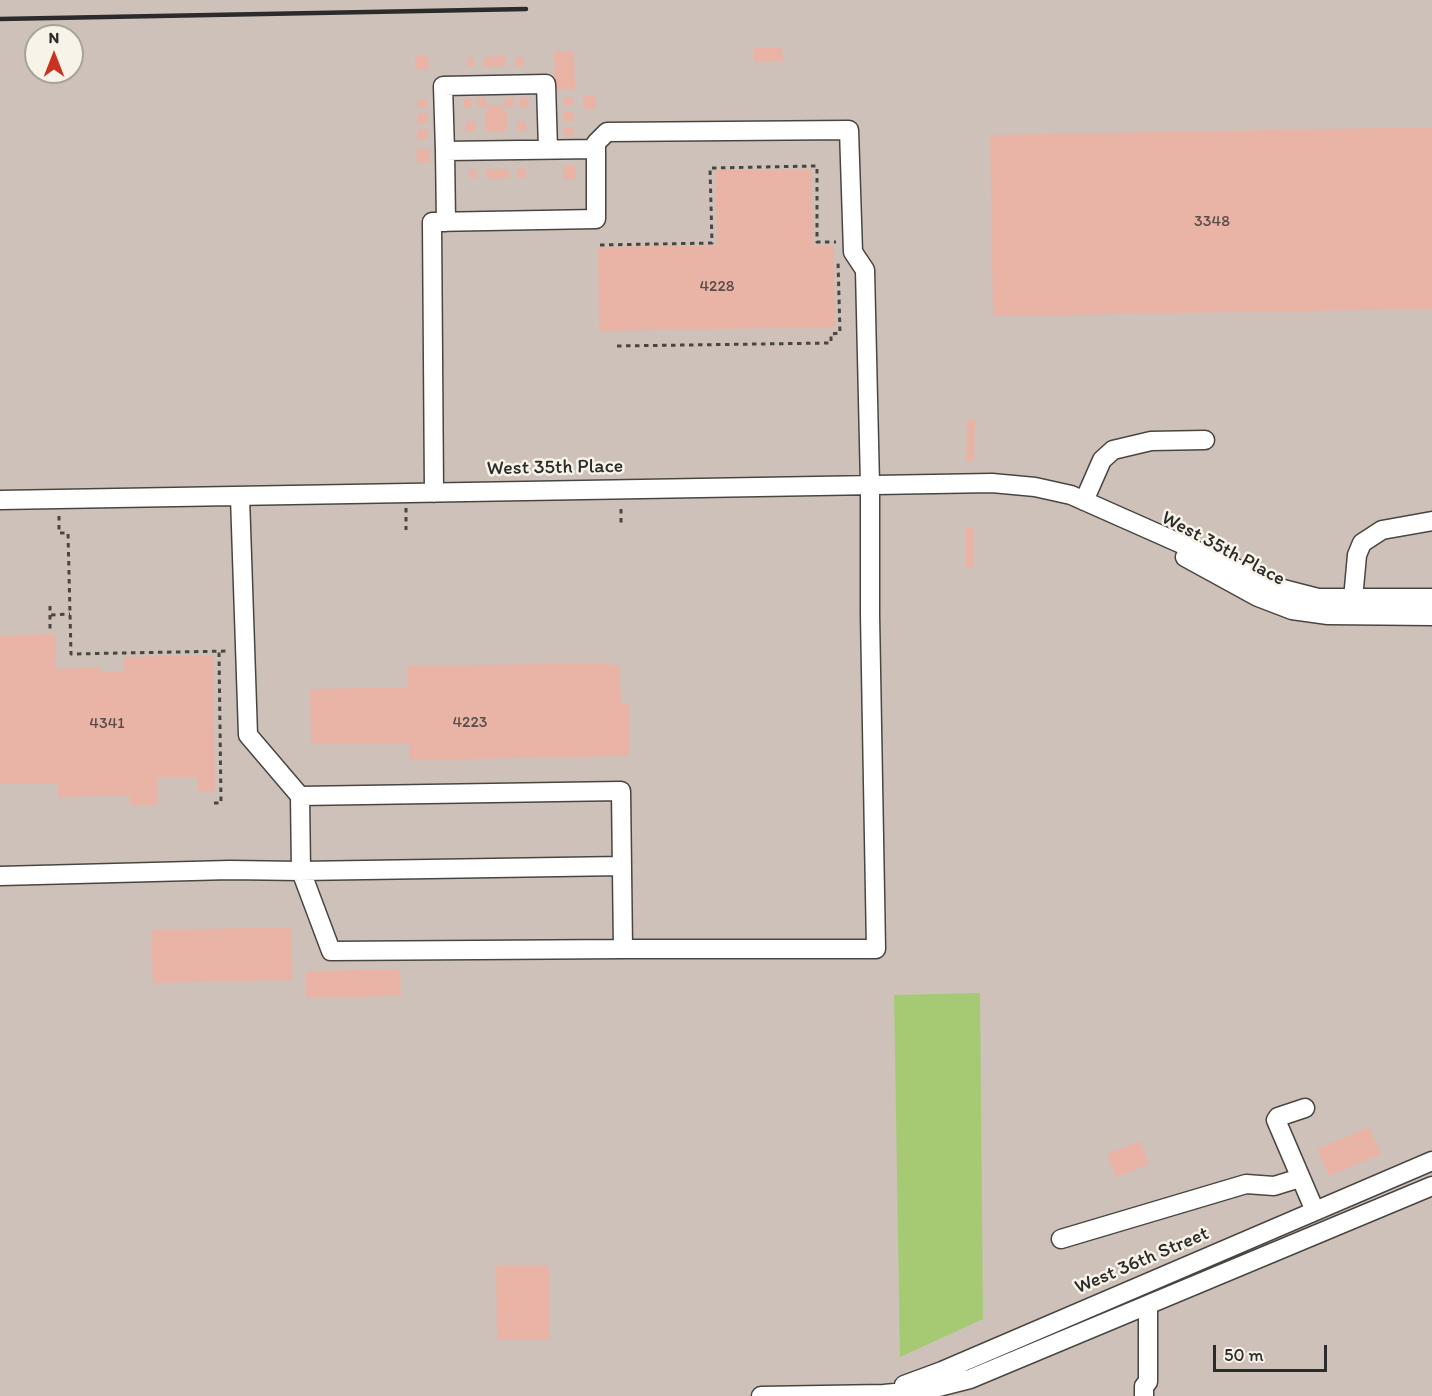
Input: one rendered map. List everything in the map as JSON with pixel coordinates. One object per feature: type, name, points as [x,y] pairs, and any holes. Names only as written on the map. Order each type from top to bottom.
[{"type":"street","points":[[446,222],[443,87],[546,84],[548,149]]},
{"type":"street","points":[[240,497],[248,735],[300,796],[301,871],[331,951],[876,949],[866,270],[853,252],[849,130],[607,132],[596,143],[596,219],[432,222],[434,493]]},
{"type":"street","points":[[445,151],[596,149]]},
{"type":"street","points":[[1084,501],[1101,460],[1113,450],[1151,441],[1205,440]]},
{"type":"street","name":"West 35th Place","points":[[0,500],[992,483],[1035,487],[1071,495],[1283,590],[1318,598],[1432,598]]},
{"type":"street","name":"West 35th Place","points":[[1106,510],[1218,577],[1258,597],[1292,610],[1328,615],[1432,616]]},
{"type":"street","points":[[1353,599],[1357,555],[1362,543],[1382,530],[1432,521]]},
{"type":"street","points":[[300,796],[621,791],[623,949]]},
{"type":"street","points":[[0,876],[230,870],[622,866]]},
{"type":"street","points":[[1305,1108],[1278,1117],[1276,1120],[1315,1211]]},
{"type":"street","name":"West 36th Street","points":[[879,1395],[942,1371],[1432,1161]]},
{"type":"street","points":[[1061,1239],[1246,1184],[1274,1186],[1300,1178]]},
{"type":"street","name":"West 36th Street","points":[[761,1396],[879,1395],[927,1390],[970,1379],[1432,1186]]},
{"type":"street","points":[[1148,1305],[1149,1391]]},
{"type":"path","points":[[600,244],[712,243],[710,168],[817,166],[818,242],[838,242]]},
{"type":"path","points":[[617,346],[831,343],[831,334],[840,333],[838,253]]},
{"type":"path","points":[[406,507],[406,530]]},
{"type":"path","points":[[621,509],[621,526]]},
{"type":"path","points":[[59,513],[59,533],[68,533],[71,654],[234,651]]},
{"type":"path","points":[[50,606],[50,632]]},
{"type":"path","points":[[50,615],[70,614]]},
{"type":"path","points":[[214,802],[221,803],[219,651]]},
{"type":"shaded area","points":[[0,0],[1432,0],[1432,1396],[0,1396]]},
{"type":"green space","points":[[980,993],[983,1319],[900,1357],[894,995]]},
{"type":"building","points":[[754,47],[782,47],[783,62],[754,62]]},
{"type":"building","points":[[554,51],[574,51],[575,90],[555,90]]},
{"type":"building","points":[[415,56],[428,56],[429,70],[415,70]]},
{"type":"building","points":[[506,56],[506,66],[484,67],[484,57]]},
{"type":"building","points":[[467,57],[474,57],[474,67],[467,67]]},
{"type":"building","points":[[516,57],[523,57],[523,66],[516,67]]},
{"type":"building","points":[[583,96],[596,96],[596,109],[583,109]]},
{"type":"building","points":[[528,97],[529,107],[520,107],[520,98]]},
{"type":"building","points":[[564,97],[574,97],[574,105],[564,106]]},
{"type":"building","points":[[472,98],[472,108],[463,108],[463,99]]},
{"type":"building","points":[[477,98],[486,98],[486,105],[503,105],[503,112],[507,112],[507,131],[485,131],[487,108],[477,108]]},
{"type":"building","points":[[505,98],[514,98],[514,107],[505,107]]},
{"type":"building","points":[[417,99],[427,99],[427,108],[417,108]]},
{"type":"building","points":[[564,112],[574,112],[574,121],[564,121]]},
{"type":"building","points":[[418,114],[428,114],[428,123],[418,123]]},
{"type":"building","points":[[526,121],[526,131],[517,131],[517,122]]},
{"type":"building","points":[[466,122],[475,122],[475,132],[466,132]]},
{"type":"building","points":[[564,127],[574,127],[574,136],[564,136]]},
{"type":"building","points":[[1432,127],[1432,309],[993,316],[990,135]]},
{"type":"building","points":[[418,130],[428,130],[428,139],[418,139]]},
{"type":"building","points":[[416,149],[430,149],[430,162],[417,163]]},
{"type":"building","points":[[563,166],[576,166],[576,179],[563,180]]},
{"type":"building","points":[[517,168],[525,168],[525,178],[518,178]]},
{"type":"building","points":[[469,169],[476,169],[477,178],[469,178]]},
{"type":"building","points":[[486,169],[509,169],[509,178],[487,179]]},
{"type":"building","points":[[812,169],[813,246],[834,246],[835,327],[599,331],[598,247],[717,245],[715,170]]},
{"type":"building","points":[[967,420],[975,420],[974,461],[966,461]]},
{"type":"building","points":[[966,528],[974,528],[974,567],[966,567]]},
{"type":"building","points":[[55,634],[56,669],[99,667],[99,671],[123,671],[123,657],[213,655],[215,792],[198,792],[198,777],[157,777],[157,805],[130,805],[130,795],[58,797],[58,783],[0,784],[0,635]]},
{"type":"building","points":[[611,663],[611,666],[620,666],[621,704],[629,704],[629,756],[409,760],[409,743],[311,744],[310,689],[408,687],[407,666]]},
{"type":"building","points":[[291,927],[293,980],[153,983],[151,930]]},
{"type":"building","points":[[400,969],[401,996],[306,998],[306,971]]},
{"type":"building","points":[[1369,1127],[1381,1154],[1329,1176],[1317,1149]]},
{"type":"building","points":[[1140,1141],[1149,1164],[1116,1177],[1107,1154]]},
{"type":"building","points":[[549,1265],[550,1339],[497,1340],[496,1266]]},
{"type":"railway","points":[[0,19],[526,9]]}]
